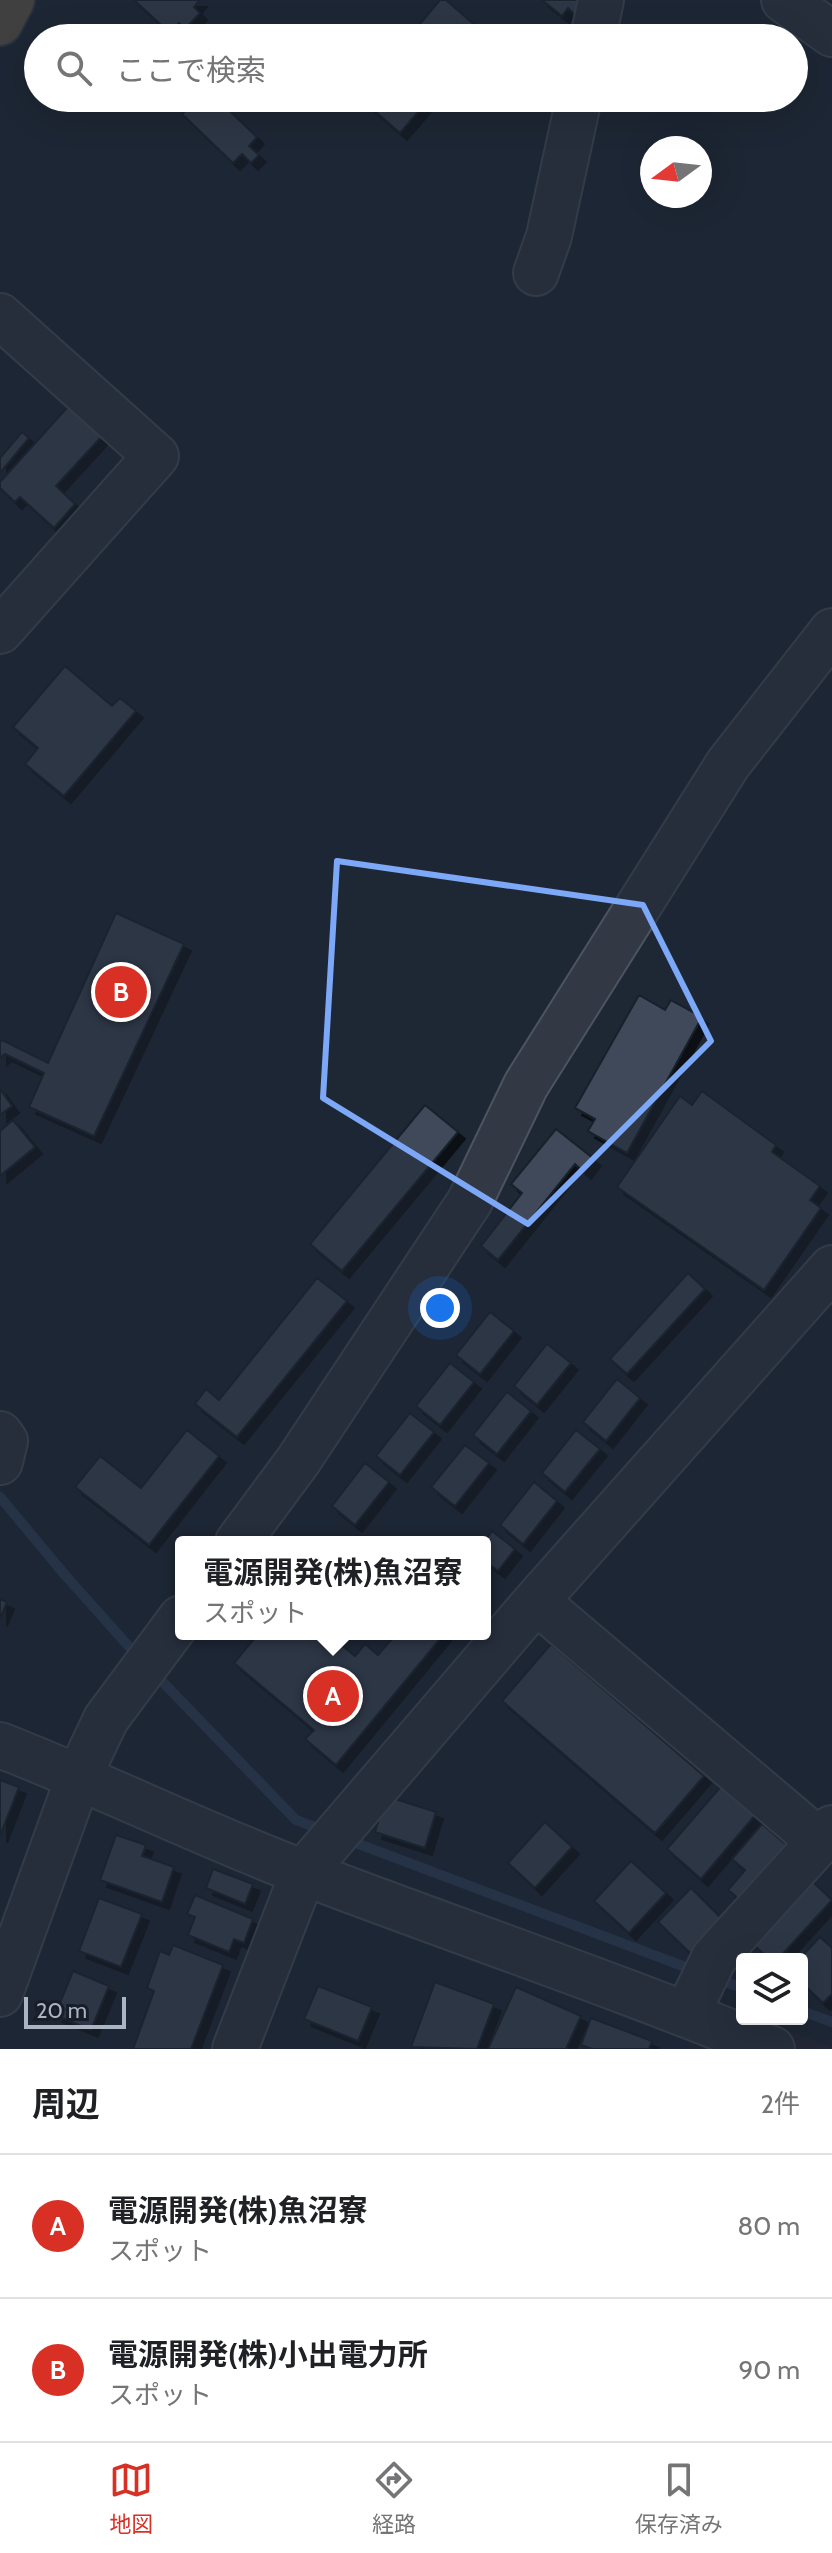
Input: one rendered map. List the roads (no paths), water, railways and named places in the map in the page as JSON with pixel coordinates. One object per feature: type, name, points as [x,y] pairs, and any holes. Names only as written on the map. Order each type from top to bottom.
[{"type":"highway","points":[[0,23],[12,0]]},
{"type":"street","points":[[596,24],[601,0]]},
{"type":"street","points":[[784,0],[832,34]]},
{"type":"street","points":[[536,273],[549,236],[576,112]]},
{"type":"street","points":[[0,316],[156,456],[0,631]]},
{"type":"street","points":[[242,1536],[298,1461],[470,1201],[526,1085],[728,764],[832,631]]},
{"type":"street","points":[[235,2049],[303,1873],[536,1601],[832,1268]]},
{"type":"street","points":[[0,1434],[5,1441],[0,1462]]},
{"type":"street","points":[[536,1601],[825,1835],[714,1958],[687,2014]]},
{"type":"street","points":[[0,1994],[79,1776],[106,1719],[175,1626]]},
{"type":"street","points":[[0,1745],[303,1873],[687,2014],[772,2049]]},
{"type":"waterway","points":[[0,1497],[140,1659]]},
{"type":"waterway","points":[[154,1673],[296,1820],[325,1831]]},
{"type":"waterway","points":[[348,1840],[696,1971]]},
{"type":"waterway","points":[[715,1978],[736,1986]]},
{"type":"waterway","points":[[808,2013],[832,2022]]},
{"type":"place","name":"電源開発(株)小出電力所","points":[[121,992]]},
{"type":"place","name":"電源開発(株)魚沼寮","points":[[333,1696]]}]
